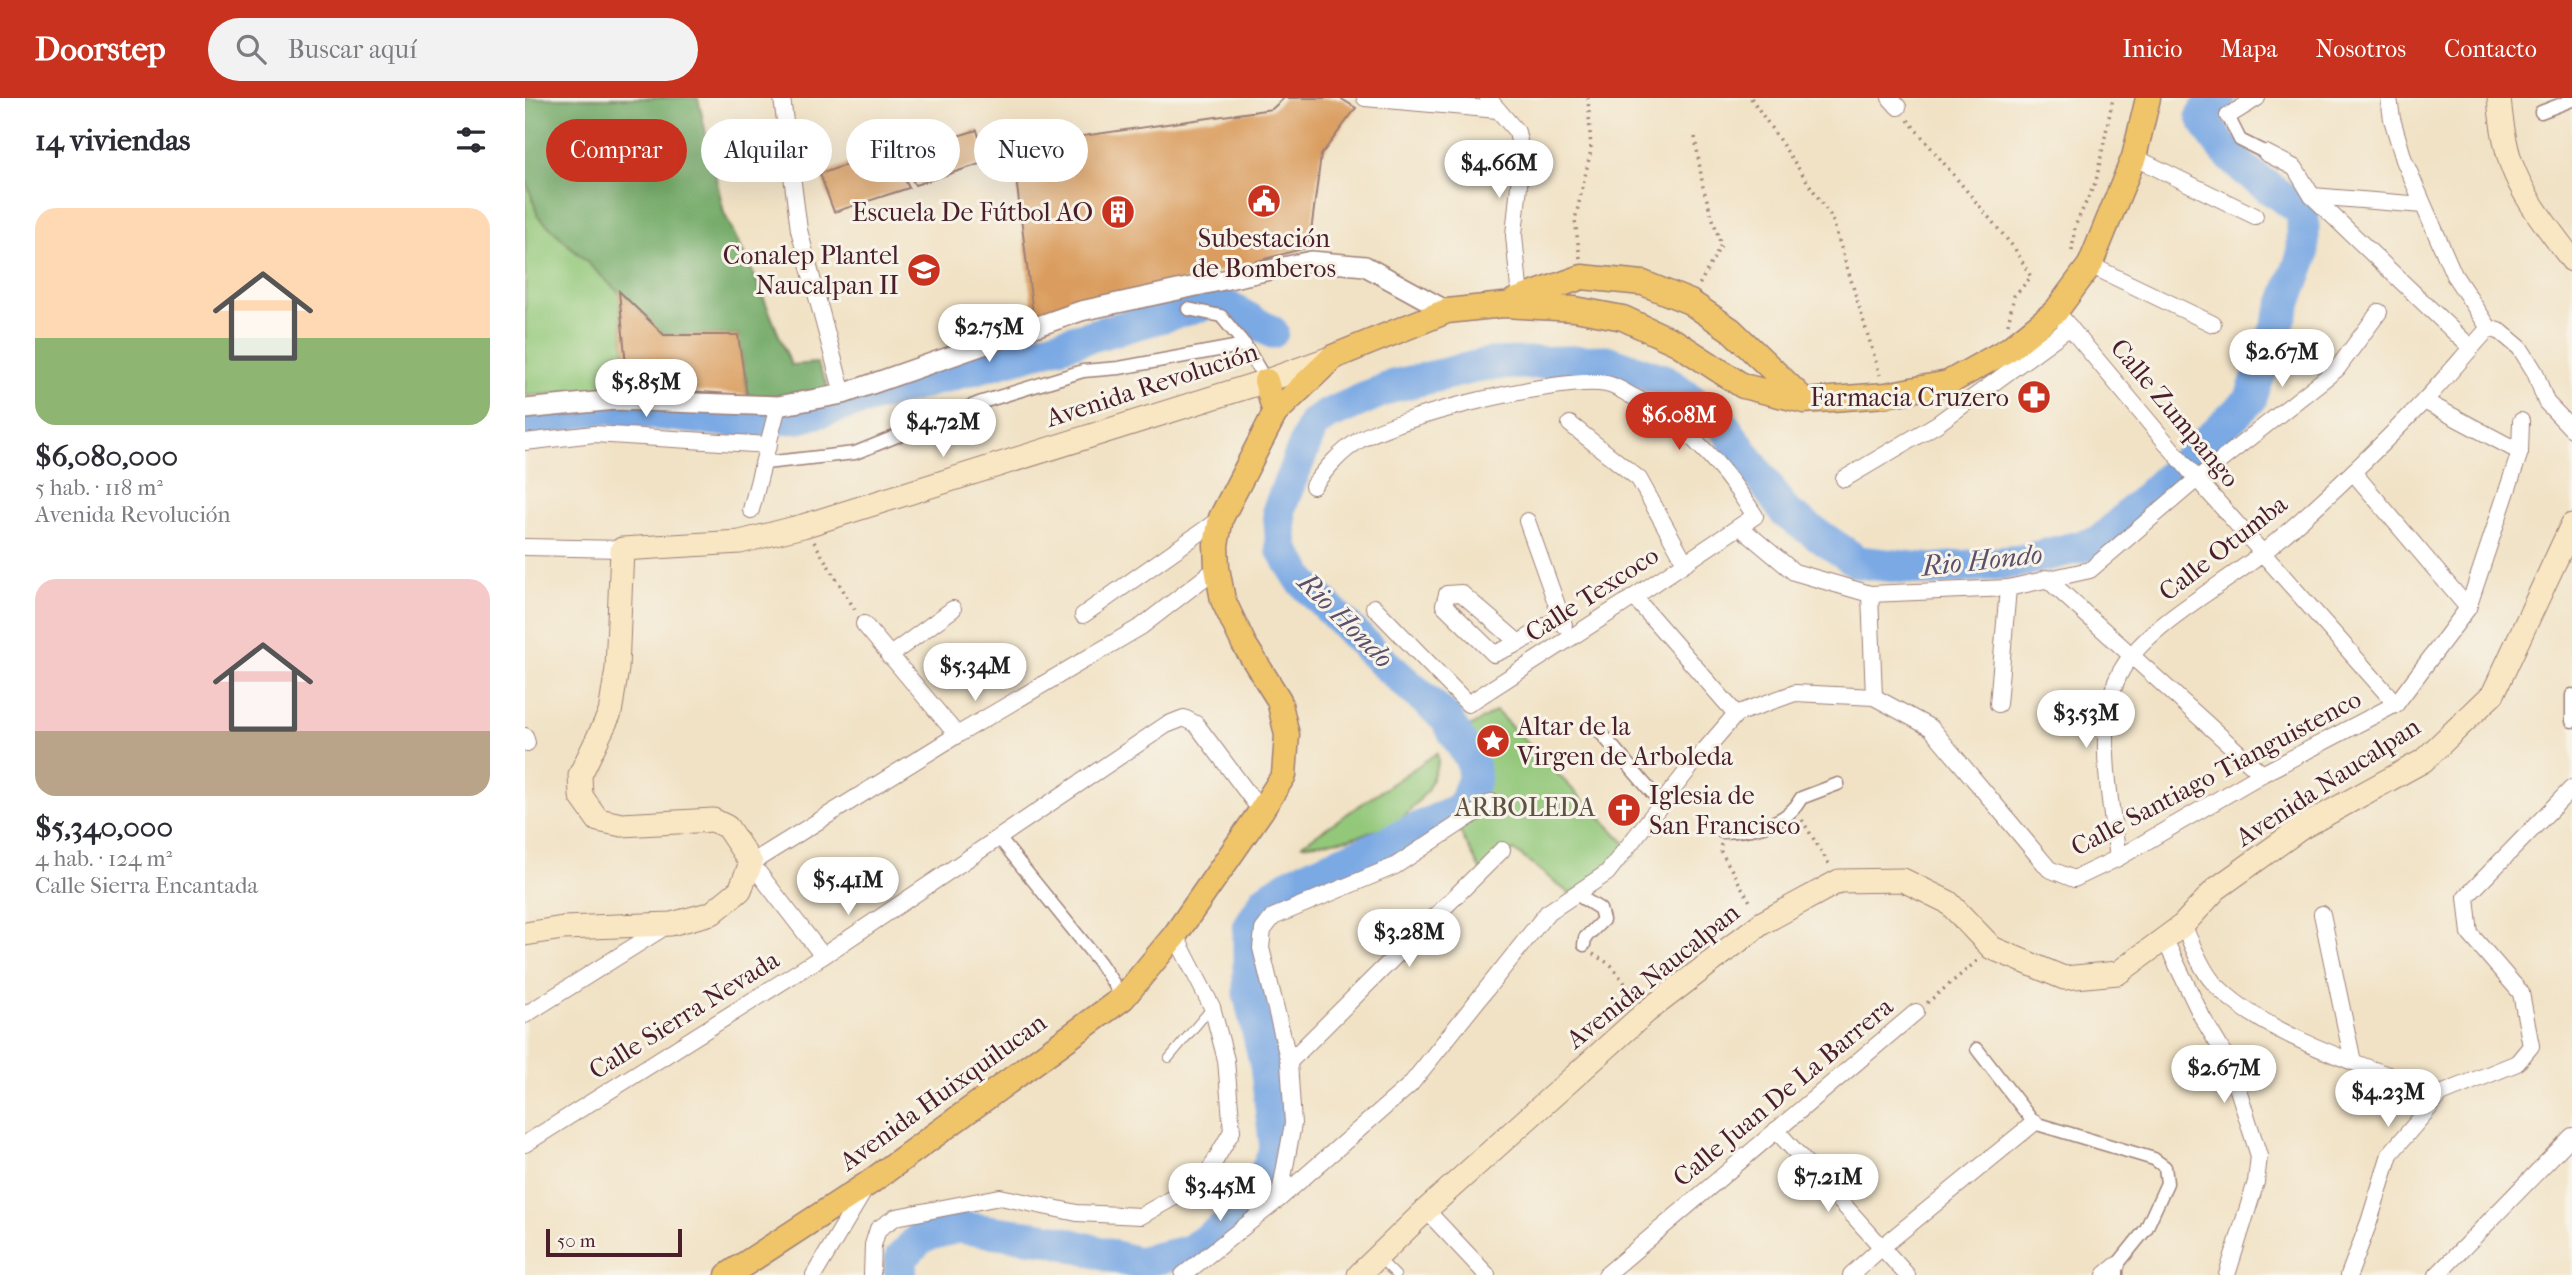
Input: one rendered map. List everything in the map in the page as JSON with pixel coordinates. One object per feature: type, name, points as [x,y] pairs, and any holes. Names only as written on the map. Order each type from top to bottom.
[{"type":"main road","points":[[1804,401],[1887,395],[1948,383],[2063,319],[2073,287],[2089,265],[2134,157],[2148,98]]},
{"type":"main road","points":[[2499,98],[2502,128],[2511,165],[2531,203],[2572,260]]},
{"type":"main road","name":"Avenida Revolución","points":[[622,549],[740,541],[803,526],[1266,381],[1447,312],[1512,302],[1582,277],[1643,283],[1690,302],[1731,330],[1804,401]]},
{"type":"main road","name":"Avenida Revolución","points":[[1512,302],[1623,318],[1677,343],[1743,386],[1804,401]]},
{"type":"main road","name":"Avenida Huixquilucan","points":[[728,1275],[869,1183],[1123,998],[1175,935],[1261,811],[1284,775],[1287,735],[1279,700],[1244,644],[1223,600],[1216,545],[1221,518],[1276,413],[1333,357]]},
{"type":"main road","points":[[1266,381],[1276,413]]},
{"type":"main road","name":"Avenida Naucalpan","points":[[1359,1275],[1426,1210],[1646,1012],[1697,970],[1762,923],[1839,881],[1903,880],[1948,902],[1992,948],[2064,978],[2117,973],[2174,933],[2216,889],[2301,828],[2423,761],[2493,694],[2572,525]]},
{"type":"main road","points":[[525,934],[563,928],[671,924],[712,913],[740,890],[751,863],[727,827],[713,820],[622,825],[598,820],[581,796],[580,775],[610,713],[617,668],[622,549]]},
{"type":"street","points":[[782,98],[799,230],[843,394]]},
{"type":"street","points":[[1365,98],[1493,104],[1517,132],[1522,155],[1514,235],[1512,302]]},
{"type":"street","points":[[2257,98],[2228,116],[2240,141],[2295,169],[2312,197],[2471,348]]},
{"type":"street","points":[[2389,98],[2404,160],[2454,275],[2489,328],[2501,332],[2520,348],[2535,372],[2546,402],[2572,429]]},
{"type":"street","points":[[2541,112],[2572,100]]},
{"type":"street","points":[[2134,157],[2255,216]]},
{"type":"street","points":[[2312,197],[2423,205]]},
{"type":"street","points":[[525,409],[615,400],[776,414],[843,394],[1081,311],[1311,261],[1366,266],[1447,312]]},
{"type":"street","points":[[2089,265],[2214,324]]},
{"type":"street","points":[[1188,309],[1221,316],[1245,345],[1266,381]]},
{"type":"street","points":[[1313,485],[1336,457],[1361,439],[1411,420],[1465,404],[1571,383],[1607,384],[1648,403],[1681,427],[1732,480],[1749,521],[1746,532],[1794,572],[1870,594],[2008,588],[2089,570],[2193,475],[2337,369],[2379,312]]},
{"type":"street","points":[[1844,480],[1937,424],[2063,319]]},
{"type":"street","name":"Calle Zumpango","points":[[2063,319],[2193,475],[2396,704]]},
{"type":"street","name":"Calle Otumba","points":[[2118,858],[2104,750],[2111,702],[2119,675],[2154,633],[2263,553],[2353,472],[2424,401],[2489,328]]},
{"type":"street","points":[[765,463],[855,453],[979,403],[1083,371],[1119,368],[1245,345]]},
{"type":"street","points":[[2424,401],[2520,452]]},
{"type":"street","points":[[751,510],[776,414]]},
{"type":"street","name":"Calle Santiago Tianguistenco","points":[[1182,1275],[1279,1199],[1410,1085],[1547,913],[1607,873],[1661,803],[1737,714],[1795,693],[1874,697],[1931,729],[2049,869],[2074,879],[2118,858],[2262,774],[2396,704],[2468,608],[2520,452],[2521,421]]},
{"type":"street","points":[[1570,424],[1639,479],[1685,562]]},
{"type":"street","points":[[525,442],[594,434],[769,444]]},
{"type":"street","points":[[2353,472],[2468,608]]},
{"type":"street","points":[[1083,615],[1221,518]]},
{"type":"street","points":[[1527,521],[1560,617],[1570,637]]},
{"type":"street","name":"Calle Texcoco","points":[[1374,607],[1468,704],[1749,521]]},
{"type":"street","name":"Avenida Revolución","points":[[525,547],[622,549]]},
{"type":"street","points":[[823,956],[751,863],[957,735],[1142,625],[1217,568]]},
{"type":"street","points":[[2046,578],[2262,774]]},
{"type":"street","points":[[1998,704],[2008,588]]},
{"type":"street","points":[[1519,643],[1461,593],[1447,594],[1444,605],[1494,653],[1519,643],[1560,617]]},
{"type":"street","points":[[1870,594],[1874,697]]},
{"type":"street","points":[[1634,597],[1737,714]]},
{"type":"street","points":[[889,656],[953,609]]},
{"type":"street","points":[[864,624],[957,735]]},
{"type":"street","points":[[2572,694],[2572,721]]},
{"type":"street","name":"Calle Sierra Nevada","points":[[525,1144],[823,956],[1166,726],[1184,718],[1196,724],[1261,811]]},
{"type":"street","points":[[1601,733],[1661,803]]},
{"type":"street","points":[[1722,832],[1746,831],[1776,821],[1796,809],[1801,798],[1838,784]]},
{"type":"street","points":[[2349,1275],[2390,1154],[2441,1094],[2517,1063],[2531,1046],[2521,993],[2470,934],[2466,897],[2572,788]]},
{"type":"street","points":[[1279,1199],[1293,1124],[1290,1062],[1261,948],[1263,930],[1273,917],[1395,866],[1492,802]]},
{"type":"street","points":[[999,838],[1100,963],[1123,998]]},
{"type":"street","points":[[1290,1062],[1502,849]]},
{"type":"street","points":[[1576,894],[1600,909],[1602,920],[1585,938],[1584,945]]},
{"type":"street","points":[[2322,914],[2353,1062]]},
{"type":"street","points":[[525,1015],[671,924]]},
{"type":"street","points":[[2174,933],[2212,981],[2261,1021],[2353,1062],[2441,1094]]},
{"type":"street","points":[[2174,933],[2202,1017],[2230,1064],[2259,1156],[2256,1182],[2227,1275]]},
{"type":"street","points":[[872,1275],[873,1245],[878,1229],[896,1217],[1000,1197],[1077,1213],[1141,1216],[1204,1180],[1231,1131],[1226,1060],[1212,1007],[1175,935]]},
{"type":"street","name":"Calle Juan De La Barrera","points":[[1607,1275],[1916,1012]]},
{"type":"street","points":[[1977,1049],[2033,1123],[2154,1159],[2165,1167],[2167,1184],[2145,1229],[2113,1272]]},
{"type":"street","points":[[1851,1275],[2033,1123]]},
{"type":"street","points":[[1776,1130],[1907,1275]]},
{"type":"street","points":[[2437,1275],[2572,1136]]},
{"type":"street","points":[[814,1275],[869,1183]]},
{"type":"street","points":[[1426,1210],[1487,1275]]},
{"type":"lane","points":[[1169,1058],[1212,1007]]},
{"type":"lane","points":[[1379,1258],[1396,1275]]},
{"type":"path","points":[[1582,277],[1575,220],[1591,150],[1588,98]]},
{"type":"path","points":[[1751,98],[1832,218],[1887,395]]},
{"type":"path","points":[[2073,287],[2072,248],[2075,226],[2095,181],[2113,98]]},
{"type":"path","points":[[1894,103],[2015,248],[2031,276],[2014,296],[2011,305],[2008,324],[2009,349]]},
{"type":"path","points":[[1690,302],[1721,245],[1703,187],[1695,137]]},
{"type":"path","points":[[803,526],[864,624]]},
{"type":"path","points":[[1796,809],[1839,881]]},
{"type":"path","points":[[1722,832],[1720,850],[1762,923]]},
{"type":"path","points":[[1584,945],[1591,953],[1611,965],[1646,1012]]},
{"type":"path","name":"Calle Juan De La Barrera","points":[[1916,1012],[1992,948]]},
{"type":"green space","points":[[525,98],[698,98],[703,119],[701,182],[717,182],[724,213],[756,279],[791,365],[817,363],[829,389],[774,396],[747,395],[738,335],[664,335],[538,216],[525,176]]},
{"type":"green space","points":[[525,176],[538,216],[619,291],[628,387],[525,396]]},
{"type":"green space","name":"ARBOLEDA","points":[[1496,711],[1636,854],[1603,879],[1570,894],[1514,850],[1481,871],[1458,828],[1477,817],[1483,789],[1481,756],[1463,731]]},
{"type":"green space","points":[[1437,753],[1438,763],[1427,791],[1399,823],[1348,839],[1301,845]]},
{"type":"building","name":"Escuela De Fútbol AO","points":[[1284,98],[1340,98],[1356,108],[1321,155],[1309,247],[1034,322],[1016,182],[1088,182],[1088,135],[1272,109]]},
{"type":"building","points":[[974,131],[974,166],[960,170],[960,135]]},
{"type":"building","points":[[846,165],[846,182],[906,182],[909,188],[834,212],[823,182],[832,182],[832,170]]},
{"type":"building","points":[[619,291],[664,335],[738,335],[747,395],[628,387]]},
{"type":"waterway","name":"Rio Hondo","points":[[900,1275],[901,1258],[922,1236],[957,1227],[1050,1239],[1137,1263],[1190,1251],[1249,1210],[1276,1149],[1266,1066],[1249,993],[1249,927],[1266,899],[1295,881],[1462,808],[1474,779],[1472,761],[1445,717],[1379,659],[1302,581],[1282,549],[1279,509],[1313,424],[1393,386],[1488,364],[1606,361],[1666,381],[1722,423],[1786,513],[1858,562],[1932,570],[2020,561],[2100,542],[2250,400],[2303,255],[2303,211],[2245,170],[2221,145],[2202,115],[2219,98]]},
{"type":"waterway","points":[[525,422],[602,408],[742,422],[799,417],[1217,301],[1272,332]]},
{"type":"place","name":"Subestación de Bomberos","points":[[1264,201]]},
{"type":"place","name":"Escuela De Fútbol AO","points":[[1118,212]]},
{"type":"place","name":"Conalep Plantel Naucalpan II","points":[[924,270]]},
{"type":"place","name":"Farmacia Cruzero","points":[[2034,397]]},
{"type":"place","name":"Altar de la Virgen de Arboleda","points":[[1493,741]]},
{"type":"place","name":"Iglesia de San Francisco","points":[[1624,810]]}]
